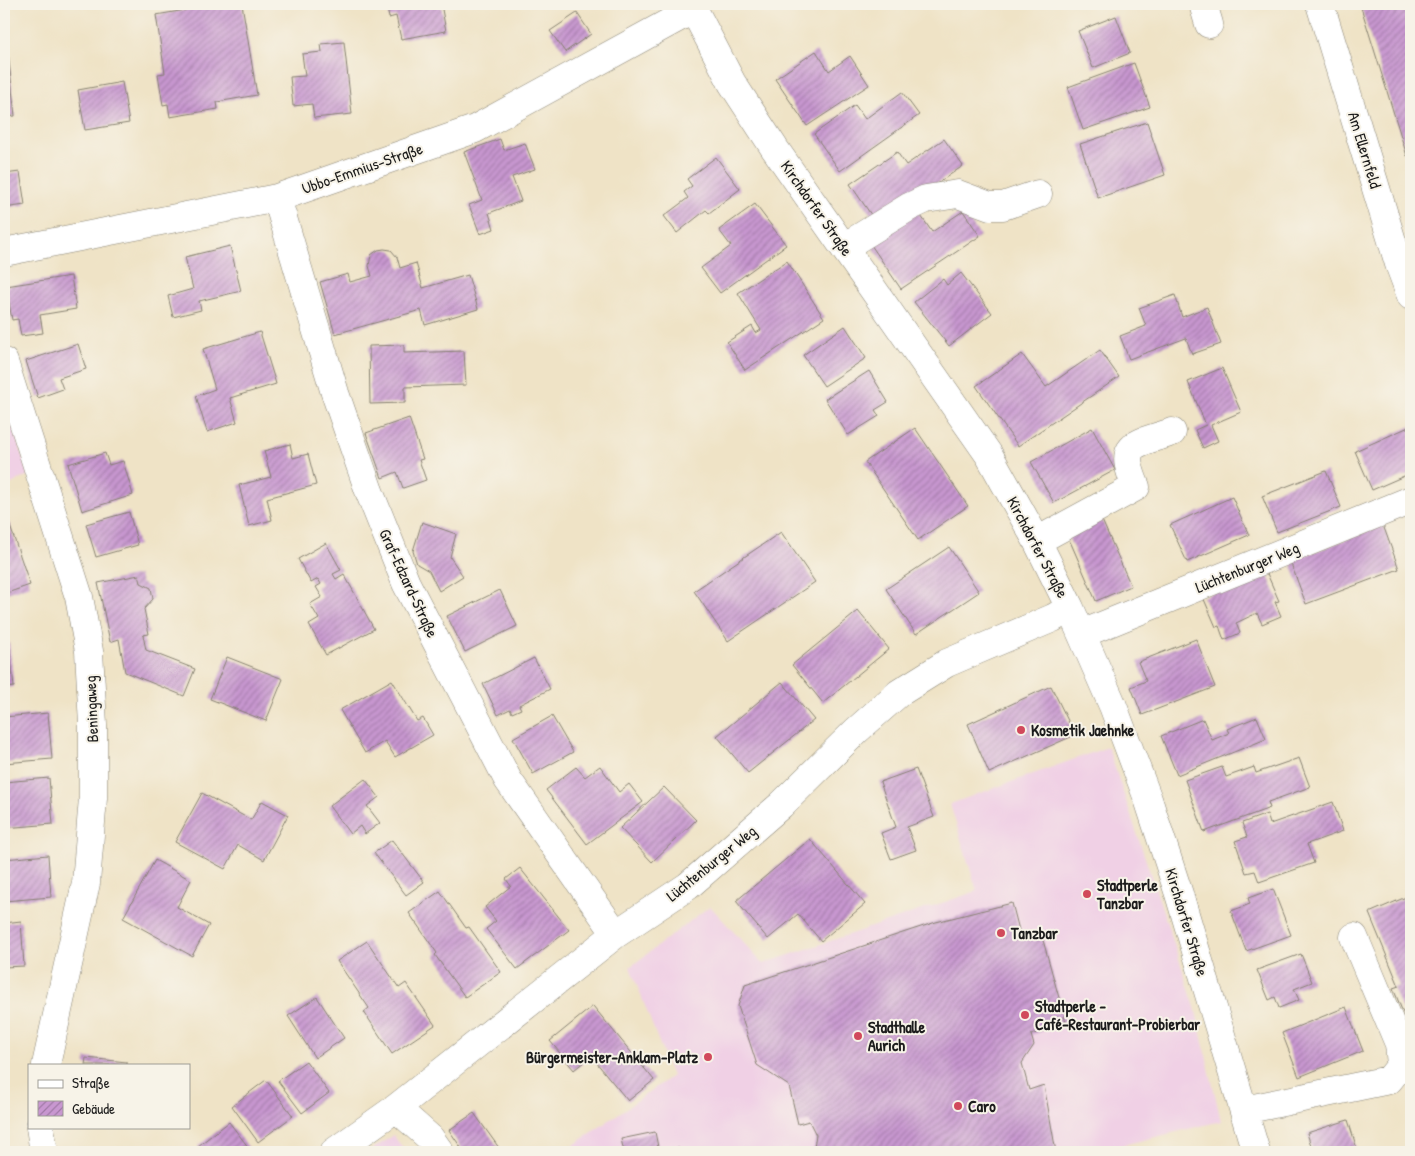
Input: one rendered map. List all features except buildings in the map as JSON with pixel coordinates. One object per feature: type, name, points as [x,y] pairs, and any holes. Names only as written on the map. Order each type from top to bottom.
[{"type":"street","name":"Am Ellernfeld","points":[[1320,4],[1399,264],[1411,296]]},
{"type":"street","name":"Ubbo-Emmius-Straße","points":[[4,252],[277,198],[475,129],[692,6]]},
{"type":"street","name":"Kirchdorfer Straße","points":[[692,6],[732,83],[775,149],[988,455],[1036,541],[1070,608],[1113,706],[1148,799],[1179,894],[1256,1152]]},
{"type":"street","points":[[844,247],[908,207],[926,199],[958,194],[990,206],[1003,206],[1038,194]]},
{"type":"street","name":"Graf-Edzard-Straße","points":[[277,198],[335,393],[369,491],[406,583],[508,780],[616,934]]},
{"type":"street","name":"Beningaweg","points":[[4,362],[79,597],[89,651],[93,725],[93,798],[86,883],[46,1064]]},
{"type":"street","points":[[1036,541],[1136,487],[1129,468],[1128,452],[1132,446],[1172,432]]},
{"type":"street","name":"Lüchtenburger Weg","points":[[1082,634],[1411,500]]},
{"type":"street","name":"Lüchtenburger Weg","points":[[334,1152],[396,1108],[616,934],[688,886],[781,805],[856,731],[899,693],[948,663],[1053,618],[1070,608]]},
{"type":"street","points":[[1244,1110],[1389,1080],[1401,1065],[1399,1044],[1354,937]]},
{"type":"street","points":[[396,1108],[430,1138],[440,1152]]},
{"type":"street","points":[[40,1128],[44,1152]]},
{"type":"shaded area","points":[[4,397],[28,475],[4,488]]},
{"type":"shaded area","points":[[1108,747],[1195,1007],[1221,1121],[1094,1152],[564,1152],[672,1076],[630,967],[710,906],[763,964],[977,891],[950,804]]},
{"type":"shaded area","points":[[393,1135],[406,1152],[369,1152]]},
{"type":"place","name":"Kosmetik Jaehnke","points":[[1021,730]]},
{"type":"place","name":"Stadtperle Tanzbar","points":[[1087,894]]},
{"type":"place","name":"Tanzbar","points":[[1001,933]]},
{"type":"place","name":"Stadtperle - Café-Restaurant-Probierbar","points":[[1025,1015]]},
{"type":"place","name":"Stadthalle Aurich","points":[[858,1036]]},
{"type":"place","name":"Bürgermeister-Anklam-Platz","points":[[708,1057]]},
{"type":"place","name":"Caro","points":[[958,1106]]}]
